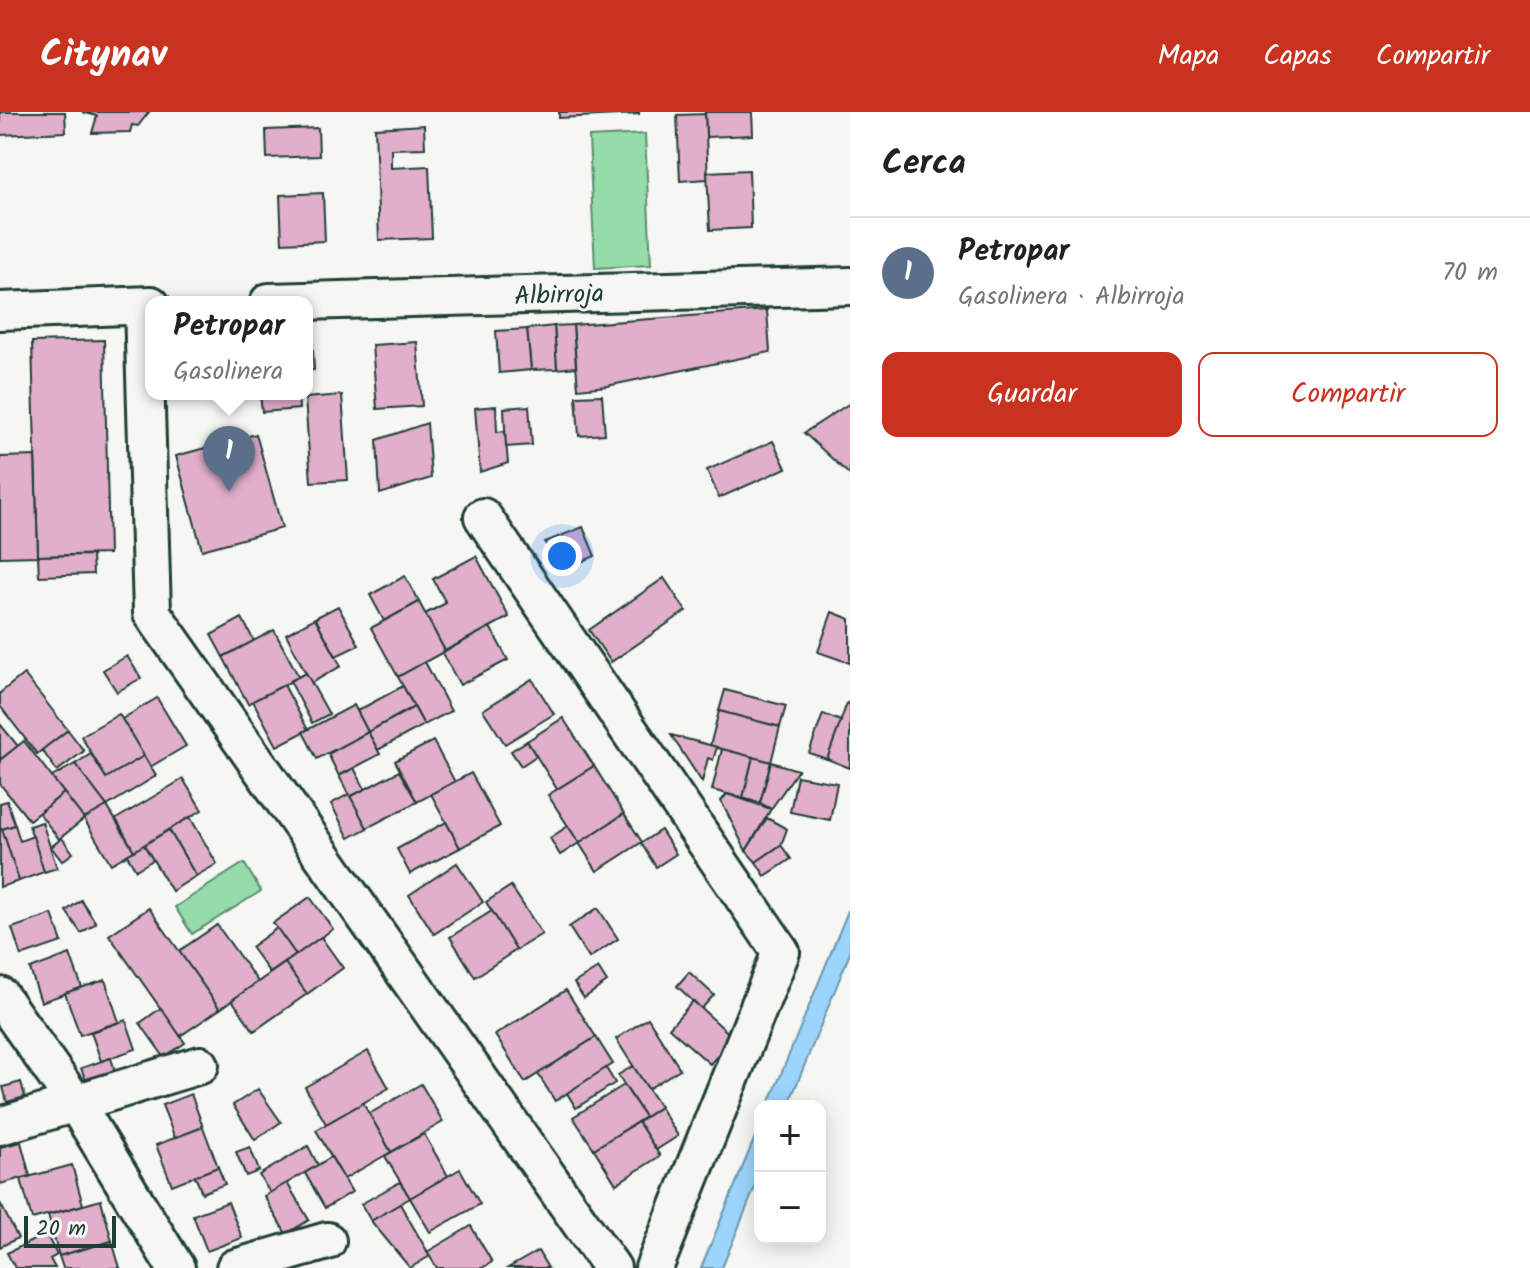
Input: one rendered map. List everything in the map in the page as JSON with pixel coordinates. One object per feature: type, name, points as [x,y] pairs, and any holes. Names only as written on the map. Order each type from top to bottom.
[{"type":"street","name":"Albirroja","points":[[313,301],[850,286]]},
{"type":"street","points":[[0,311],[145,305]]},
{"type":"street","points":[[149,400],[152,613],[612,1268]]},
{"type":"street","points":[[483,517],[781,952],[654,1268]]},
{"type":"street","points":[[0,996],[76,1104],[176,1268]]},
{"type":"street","points":[[0,1126],[200,1065]]},
{"type":"street","points":[[235,1268],[327,1241]]},
{"type":"green space","points":[[645,134],[651,265],[595,268],[589,137]]},
{"type":"green space","points":[[244,863],[261,891],[192,934],[175,907]]},
{"type":"water","points":[[850,906],[850,953],[790,1100],[770,1100]]},
{"type":"water","points":[[754,1140],[754,1190],[722,1268],[701,1268]]},
{"type":"building","points":[[0,112],[65,112],[66,132],[0,135]]},
{"type":"building","points":[[82,112],[149,112],[138,126],[132,125],[130,132],[92,133],[97,116]]},
{"type":"building","points":[[559,112],[639,112],[639,114],[559,118]]},
{"type":"building","points":[[705,112],[752,112],[753,135],[706,137]]},
{"type":"building","points":[[705,114],[708,179],[680,181],[677,115]]},
{"type":"building","points":[[424,125],[425,148],[391,149],[391,168],[429,166],[432,238],[379,240],[375,128]]},
{"type":"building","points":[[318,128],[319,156],[267,158],[266,130]]},
{"type":"building","points":[[749,170],[751,228],[710,230],[707,172]]},
{"type":"building","points":[[323,193],[325,241],[282,243],[280,195]]},
{"type":"building","points":[[767,310],[770,352],[607,386],[578,389],[573,325]]},
{"type":"building","points":[[573,325],[576,367],[557,369],[554,326]]},
{"type":"building","points":[[554,326],[557,369],[531,370],[527,329]]},
{"type":"building","points":[[527,329],[531,370],[499,373],[496,331]]},
{"type":"building","points":[[104,340],[109,554],[38,556],[32,342]]},
{"type":"building","points":[[417,342],[422,406],[377,409],[372,345]]},
{"type":"building","points":[[342,395],[348,480],[311,482],[305,400],[313,400],[313,397]]},
{"type":"building","points":[[602,395],[605,434],[579,436],[576,396]]},
{"type":"building","points":[[261,400],[298,400],[299,409],[262,412]]},
{"type":"building","points":[[850,403],[850,475],[804,433]]},
{"type":"building","points":[[496,406],[497,432],[505,431],[508,463],[480,472],[475,408]]},
{"type":"building","points":[[529,406],[532,445],[506,447],[504,408]]},
{"type":"building","points":[[427,423],[431,478],[380,494],[377,440]]},
{"type":"building","points":[[256,434],[282,528],[202,550],[176,456]]},
{"type":"building","points":[[773,441],[786,468],[719,498],[707,470]]},
{"type":"building","points":[[35,456],[38,556],[0,557],[0,457]]},
{"type":"building","points":[[583,527],[595,556],[558,572],[545,542]]},
{"type":"building","points":[[92,555],[93,574],[39,576],[38,556]]},
{"type":"building","points":[[476,556],[509,617],[445,651],[425,614],[446,603],[433,579]]},
{"type":"building","points":[[405,576],[419,602],[384,621],[370,595]]},
{"type":"building","points":[[664,578],[686,611],[611,662],[589,630]]},
{"type":"building","points":[[419,602],[445,651],[398,677],[371,628]]},
{"type":"building","points":[[338,606],[359,645],[336,656],[315,618]]},
{"type":"building","points":[[832,612],[850,619],[850,663],[818,652]]},
{"type":"building","points":[[242,618],[254,641],[223,657],[211,635]]},
{"type":"building","points":[[315,618],[341,666],[311,683],[286,634]]},
{"type":"building","points":[[490,627],[508,660],[460,685],[442,653]]},
{"type":"building","points":[[274,630],[299,677],[248,704],[223,657]]},
{"type":"building","points":[[127,656],[141,678],[117,692],[103,670]]},
{"type":"building","points":[[425,662],[451,711],[424,725],[398,677]]},
{"type":"building","points":[[306,673],[329,714],[312,723],[290,681]]},
{"type":"building","points":[[24,674],[68,730],[37,754],[0,706],[0,693]]},
{"type":"building","points":[[532,679],[554,714],[505,744],[483,710]]},
{"type":"building","points":[[284,685],[308,730],[277,746],[253,701]]},
{"type":"building","points":[[403,686],[414,707],[368,732],[357,711]]},
{"type":"building","points":[[725,690],[786,706],[780,727],[719,711]]},
{"type":"building","points":[[157,698],[186,746],[150,767],[122,719]]},
{"type":"building","points":[[847,703],[850,704],[850,768],[827,759]]},
{"type":"building","points":[[354,705],[368,732],[317,759],[303,732]]},
{"type":"building","points":[[414,707],[424,725],[378,750],[368,732]]},
{"type":"building","points":[[719,711],[780,727],[771,762],[710,746]]},
{"type":"building","points":[[119,714],[144,756],[106,778],[81,736]]},
{"type":"building","points":[[823,714],[841,721],[827,759],[809,753]]},
{"type":"building","points":[[563,718],[594,766],[557,789],[527,741]]},
{"type":"building","points":[[0,724],[18,746],[0,760]]},
{"type":"building","points":[[68,730],[84,751],[57,771],[42,750]]},
{"type":"building","points":[[368,732],[380,754],[339,776],[328,754]]},
{"type":"building","points":[[671,735],[717,747],[713,760],[708,758],[702,782]]},
{"type":"building","points":[[24,741],[64,793],[29,820],[0,784],[0,760]]},
{"type":"building","points":[[433,741],[455,782],[417,802],[395,761]]},
{"type":"building","points":[[527,741],[536,756],[521,766],[511,751]]},
{"type":"building","points":[[722,749],[753,757],[743,798],[712,790]]},
{"type":"building","points":[[91,754],[106,778],[144,756],[156,776],[107,806],[75,764]]},
{"type":"building","points":[[753,757],[771,762],[760,803],[743,798]]},
{"type":"building","points":[[771,762],[798,770],[771,809],[760,803]]},
{"type":"building","points":[[75,764],[107,806],[84,819],[52,777]]},
{"type":"building","points":[[594,766],[624,814],[579,843],[548,795]]},
{"type":"building","points":[[354,768],[365,789],[350,797],[339,776]]},
{"type":"building","points":[[399,771],[417,802],[367,828],[350,797]]},
{"type":"building","points":[[471,773],[500,826],[460,848],[431,794]]},
{"type":"building","points":[[797,776],[837,783],[830,820],[790,812]]},
{"type":"building","points":[[183,779],[202,810],[134,851],[116,819]]},
{"type":"building","points":[[64,793],[84,819],[59,839],[39,813]]},
{"type":"building","points":[[349,794],[367,828],[349,838],[331,804]]},
{"type":"building","points":[[727,794],[771,809],[746,851],[721,801]]},
{"type":"building","points":[[7,801],[15,825],[0,830],[0,803]]},
{"type":"building","points":[[107,806],[134,851],[111,864],[84,819]]},
{"type":"building","points":[[624,814],[642,842],[597,871],[579,843]]},
{"type":"building","points":[[190,817],[217,864],[196,876],[169,830]]},
{"type":"building","points":[[767,818],[787,829],[781,845],[756,862],[746,851]]},
{"type":"building","points":[[42,822],[57,868],[44,872],[29,826]]},
{"type":"building","points":[[446,822],[460,848],[410,874],[397,849]]},
{"type":"building","points":[[15,825],[20,841],[33,836],[44,872],[19,881],[2,829]]},
{"type":"building","points":[[568,826],[579,843],[560,855],[550,838]]},
{"type":"building","points":[[0,830],[19,881],[0,887]]},
{"type":"building","points":[[169,830],[196,876],[172,891],[144,845]]},
{"type":"building","points":[[661,830],[676,854],[656,867],[641,843]]},
{"type":"building","points":[[62,838],[73,853],[62,861],[51,847]]},
{"type":"building","points":[[144,845],[153,860],[136,870],[127,855]]},
{"type":"building","points":[[781,845],[791,859],[765,876],[756,862]]},
{"type":"building","points":[[457,863],[483,902],[434,934],[409,895]]},
{"type":"building","points":[[511,886],[542,934],[516,950],[486,902]]},
{"type":"building","points":[[310,897],[333,929],[296,955],[273,923]]},
{"type":"building","points":[[81,900],[96,923],[81,933],[66,911]]},
{"type":"building","points":[[149,908],[220,1009],[180,1036],[109,935]]},
{"type":"building","points":[[598,908],[618,939],[589,958],[569,927]]},
{"type":"building","points":[[492,911],[516,950],[475,977],[450,937]]},
{"type":"building","points":[[52,914],[62,942],[21,956],[12,928]]},
{"type":"building","points":[[217,925],[258,982],[220,1009],[179,951]]},
{"type":"building","points":[[277,928],[296,955],[270,973],[251,947]]},
{"type":"building","points":[[321,937],[343,968],[307,994],[285,963]]},
{"type":"building","points":[[70,954],[82,988],[41,1002],[30,969]]},
{"type":"building","points":[[285,963],[307,994],[254,1031],[232,1000]]},
{"type":"building","points":[[598,968],[607,982],[584,998],[574,983]]},
{"type":"building","points":[[689,972],[714,995],[701,1009],[677,986]]},
{"type":"building","points":[[105,980],[119,1022],[80,1035],[65,993]]},
{"type":"building","points":[[566,990],[596,1037],[525,1082],[495,1035]]},
{"type":"building","points":[[693,1001],[734,1038],[710,1064],[669,1028]]},
{"type":"building","points":[[161,1008],[185,1043],[164,1057],[140,1023]]},
{"type":"building","points":[[648,1018],[680,1069],[648,1089],[616,1039]]},
{"type":"building","points":[[126,1020],[136,1049],[101,1061],[91,1032]]},
{"type":"building","points":[[596,1037],[613,1064],[555,1101],[538,1074]]},
{"type":"building","points":[[368,1051],[389,1088],[326,1124],[305,1087]]},
{"type":"building","points":[[111,1058],[115,1071],[86,1081],[81,1068]]},
{"type":"building","points":[[633,1066],[660,1107],[645,1117],[618,1075]]},
{"type":"building","points":[[606,1068],[615,1083],[576,1108],[567,1093]]},
{"type":"building","points":[[21,1082],[25,1097],[7,1102],[3,1087]]},
{"type":"building","points":[[421,1084],[443,1122],[391,1152],[369,1114]]},
{"type":"building","points":[[624,1085],[645,1117],[594,1149],[573,1117]]},
{"type":"building","points":[[258,1089],[281,1122],[255,1140],[233,1105]]},
{"type":"building","points":[[191,1094],[203,1127],[175,1138],[162,1105]]},
{"type":"building","points":[[363,1103],[391,1152],[344,1179],[316,1130]]},
{"type":"building","points":[[660,1107],[678,1136],[656,1150],[638,1122]]},
{"type":"building","points":[[638,1122],[660,1156],[616,1184],[594,1149]]},
{"type":"building","points":[[203,1127],[218,1167],[172,1185],[156,1145]]},
{"type":"building","points":[[424,1134],[448,1176],[410,1198],[385,1156]]},
{"type":"building","points":[[21,1142],[30,1176],[0,1184],[0,1147]]},
{"type":"building","points":[[308,1146],[318,1165],[270,1193],[259,1175]]},
{"type":"building","points":[[250,1147],[259,1171],[246,1176],[236,1152]]},
{"type":"building","points":[[331,1157],[352,1192],[325,1208],[305,1173]]},
{"type":"building","points":[[72,1165],[83,1205],[32,1219],[21,1179]]},
{"type":"building","points":[[218,1167],[225,1184],[202,1193],[195,1176]]},
{"type":"building","points":[[460,1169],[480,1204],[430,1232],[410,1198]]},
{"type":"building","points":[[400,1182],[410,1198],[371,1221],[361,1204]]},
{"type":"building","points":[[287,1183],[309,1220],[286,1234],[264,1196]]},
{"type":"building","points":[[101,1200],[112,1241],[59,1256],[48,1215]]},
{"type":"building","points":[[228,1202],[242,1238],[207,1251],[193,1215]]},
{"type":"building","points":[[0,1203],[18,1238],[0,1247]]},
{"type":"building","points":[[400,1204],[430,1256],[410,1268],[371,1221]]},
{"type":"building","points":[[471,1226],[492,1262],[482,1268],[437,1268],[427,1252]]},
{"type":"building","points":[[46,1234],[57,1255],[50,1259],[55,1268],[15,1268],[7,1253]]},
{"type":"building","points":[[112,1241],[120,1268],[63,1268],[59,1256]]},
{"type":"building","points":[[538,1251],[548,1268],[508,1268]]},
{"type":"place","name":"Petropar","points":[[229,492]]}]
